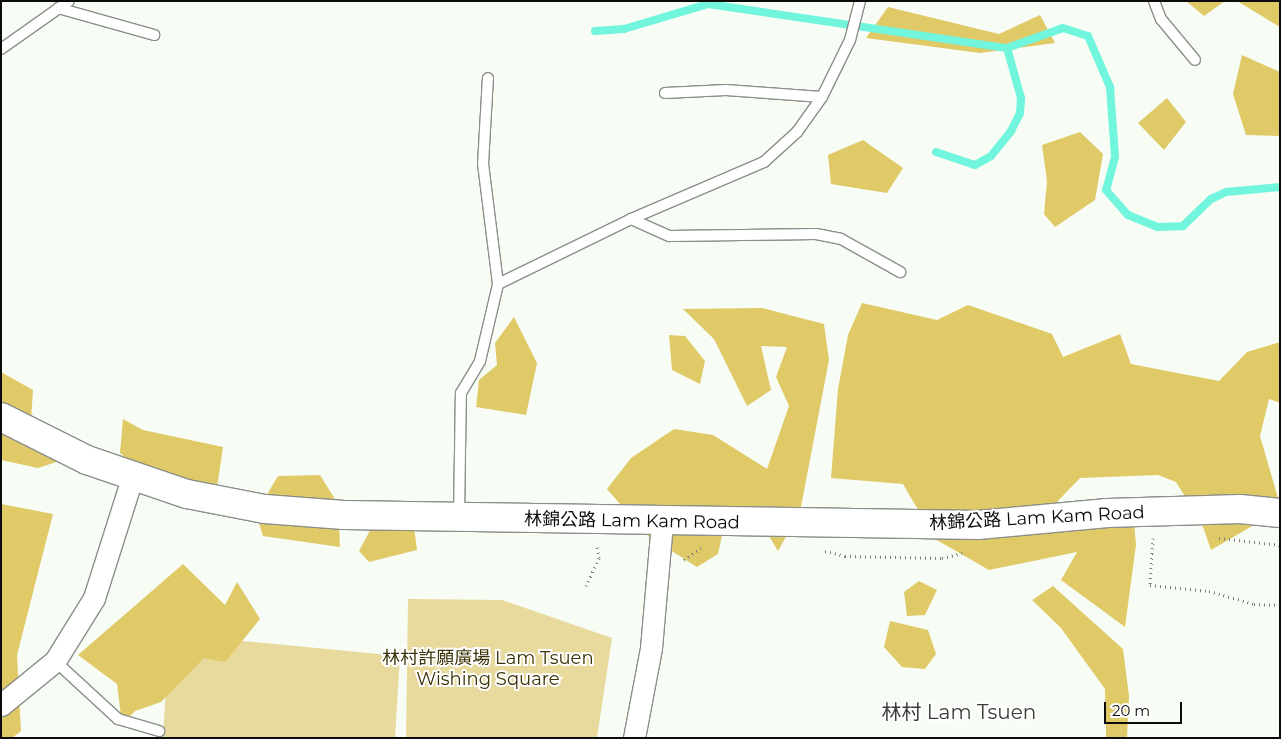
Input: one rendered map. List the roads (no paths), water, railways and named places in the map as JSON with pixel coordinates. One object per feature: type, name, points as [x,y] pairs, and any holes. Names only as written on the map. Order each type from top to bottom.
[{"type":"main road","name":"林錦公路 Lam Kam Road","points":[[1,417],[132,478],[265,508],[459,518],[662,523],[978,525],[1116,513],[1240,509],[1280,514]]},
{"type":"street","points":[[1,705],[56,661],[94,598],[132,478]]},
{"type":"street","points":[[634,738],[650,648],[662,523]]},
{"type":"lane","points":[[1,49],[69,1]]},
{"type":"lane","points":[[498,284],[631,219],[764,162],[797,132],[822,97],[850,40],[860,1]]},
{"type":"lane","points":[[1154,1],[1161,19],[1195,60]]},
{"type":"lane","points":[[58,8],[154,35]]},
{"type":"lane","points":[[459,518],[460,393],[480,361],[498,284],[483,164],[488,78]]},
{"type":"lane","points":[[665,93],[726,90],[822,97]]},
{"type":"lane","points":[[631,219],[669,236],[816,234],[841,238],[900,272]]},
{"type":"lane","points":[[56,661],[118,719],[159,731]]},
{"type":"waterway","points":[[595,31],[624,29],[708,4],[1007,48],[1063,28],[1088,36],[1110,87],[1115,157],[1106,190],[1128,215],[1158,227],[1183,226],[1211,199],[1226,192],[1280,187]]},
{"type":"waterway","points":[[936,152],[975,165],[991,156],[1011,131],[1020,113],[1021,98],[1007,48]]},
{"type":"district","name":"林村 Lam Tsuen","points":[[959,712]]},
{"type":"park label","name":"林村許願廣場 Lam Tsuen Wishing Square","points":[[488,670]]}]
